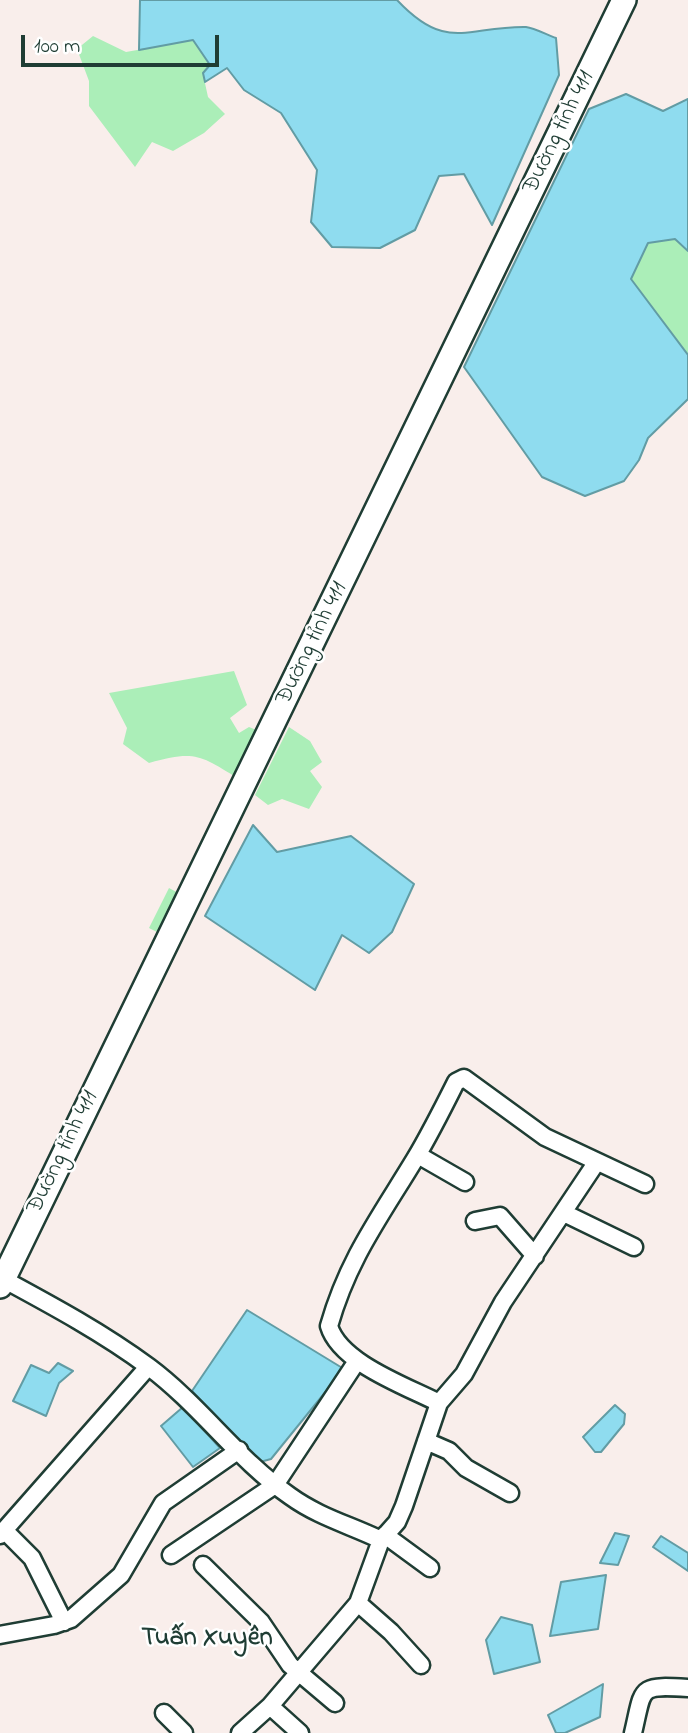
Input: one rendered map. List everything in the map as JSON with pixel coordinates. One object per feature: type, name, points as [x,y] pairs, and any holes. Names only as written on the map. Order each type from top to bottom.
[{"type":"main road","name":"Đường tỉnh 411","points":[[2,1282],[624,0]]},
{"type":"street","points":[[439,1403],[358,1361],[332,1337],[329,1326],[338,1295],[360,1244],[418,1155],[456,1082],[464,1078],[545,1137],[645,1184]]},
{"type":"street","points":[[418,1155],[465,1182]]},
{"type":"street","points":[[240,1733],[270,1706],[336,1632],[358,1603],[383,1537],[404,1506],[439,1403],[464,1374],[503,1302],[596,1163]]},
{"type":"street","points":[[564,1213],[634,1247]]},
{"type":"street","points":[[475,1221],[499,1216],[535,1256]]},
{"type":"street","points":[[2,1282],[60,1310],[148,1367],[199,1409],[275,1485],[323,1517],[383,1537],[430,1568]]},
{"type":"street","points":[[172,1555],[275,1485],[358,1361]]},
{"type":"street","points":[[64,1622],[32,1558],[2,1533],[148,1367]]},
{"type":"street","points":[[426,1441],[449,1451],[466,1468],[510,1493]]},
{"type":"street","points":[[0,1635],[64,1622],[121,1575],[163,1503],[239,1450]]},
{"type":"street","points":[[203,1565],[261,1622],[298,1672],[335,1703]]},
{"type":"street","points":[[358,1603],[391,1632],[421,1665]]},
{"type":"street","points":[[633,1733],[638,1704],[648,1690],[660,1685],[688,1688]]},
{"type":"street","points":[[270,1706],[300,1733]]},
{"type":"street","points":[[164,1713],[184,1733]]},
{"type":"green space","points":[[93,36],[126,52],[193,40],[211,65],[203,74],[208,97],[225,114],[204,133],[173,151],[152,142],[135,167],[89,106],[89,81],[77,49]]},
{"type":"green space","points":[[675,239],[688,251],[688,355],[631,279],[647,243]]},
{"type":"green space","points":[[234,671],[247,705],[230,718],[239,733],[249,727],[259,731],[239,779],[197,757],[177,757],[149,763],[123,744],[127,728],[109,693]]},
{"type":"green space","points":[[289,727],[310,741],[322,762],[310,771],[322,787],[309,809],[282,799],[268,805],[255,795]]},
{"type":"green space","points":[[169,888],[182,895],[163,935],[149,928]]},
{"type":"water","points":[[140,0],[397,0],[414,16],[444,32],[526,27],[556,38],[559,75],[492,225],[464,174],[439,176],[415,230],[380,248],[332,247],[311,222],[317,170],[281,113],[244,90],[227,68],[205,82],[203,73],[210,65],[193,40],[139,50]]},
{"type":"water","points":[[626,94],[663,111],[688,99],[688,251],[675,239],[648,243],[631,279],[688,355],[688,399],[648,438],[639,460],[624,481],[585,496],[542,477],[464,367],[589,109]]},
{"type":"water","points":[[253,825],[277,852],[351,836],[414,884],[392,932],[369,953],[342,935],[315,990],[205,916]]},
{"type":"water","points":[[247,1310],[344,1369],[271,1459],[260,1462],[192,1391]]},
{"type":"water","points":[[58,1363],[73,1371],[59,1383],[46,1416],[13,1401],[31,1365],[49,1373]]},
{"type":"water","points":[[615,1405],[625,1414],[624,1424],[601,1452],[595,1452],[583,1437]]},
{"type":"water","points":[[183,1407],[220,1448],[193,1467],[161,1426]]},
{"type":"water","points":[[615,1533],[629,1536],[618,1565],[600,1563]]},
{"type":"water","points":[[661,1536],[688,1553],[688,1571],[653,1547]]},
{"type":"water","points":[[606,1575],[598,1629],[550,1636],[561,1582]]},
{"type":"water","points":[[501,1617],[532,1625],[540,1662],[494,1674],[486,1640]]},
{"type":"water","points":[[603,1684],[600,1717],[565,1733],[556,1733],[548,1715]]},
{"type":"district","name":"Tuấn Xuyên","points":[[207,1640]]}]
